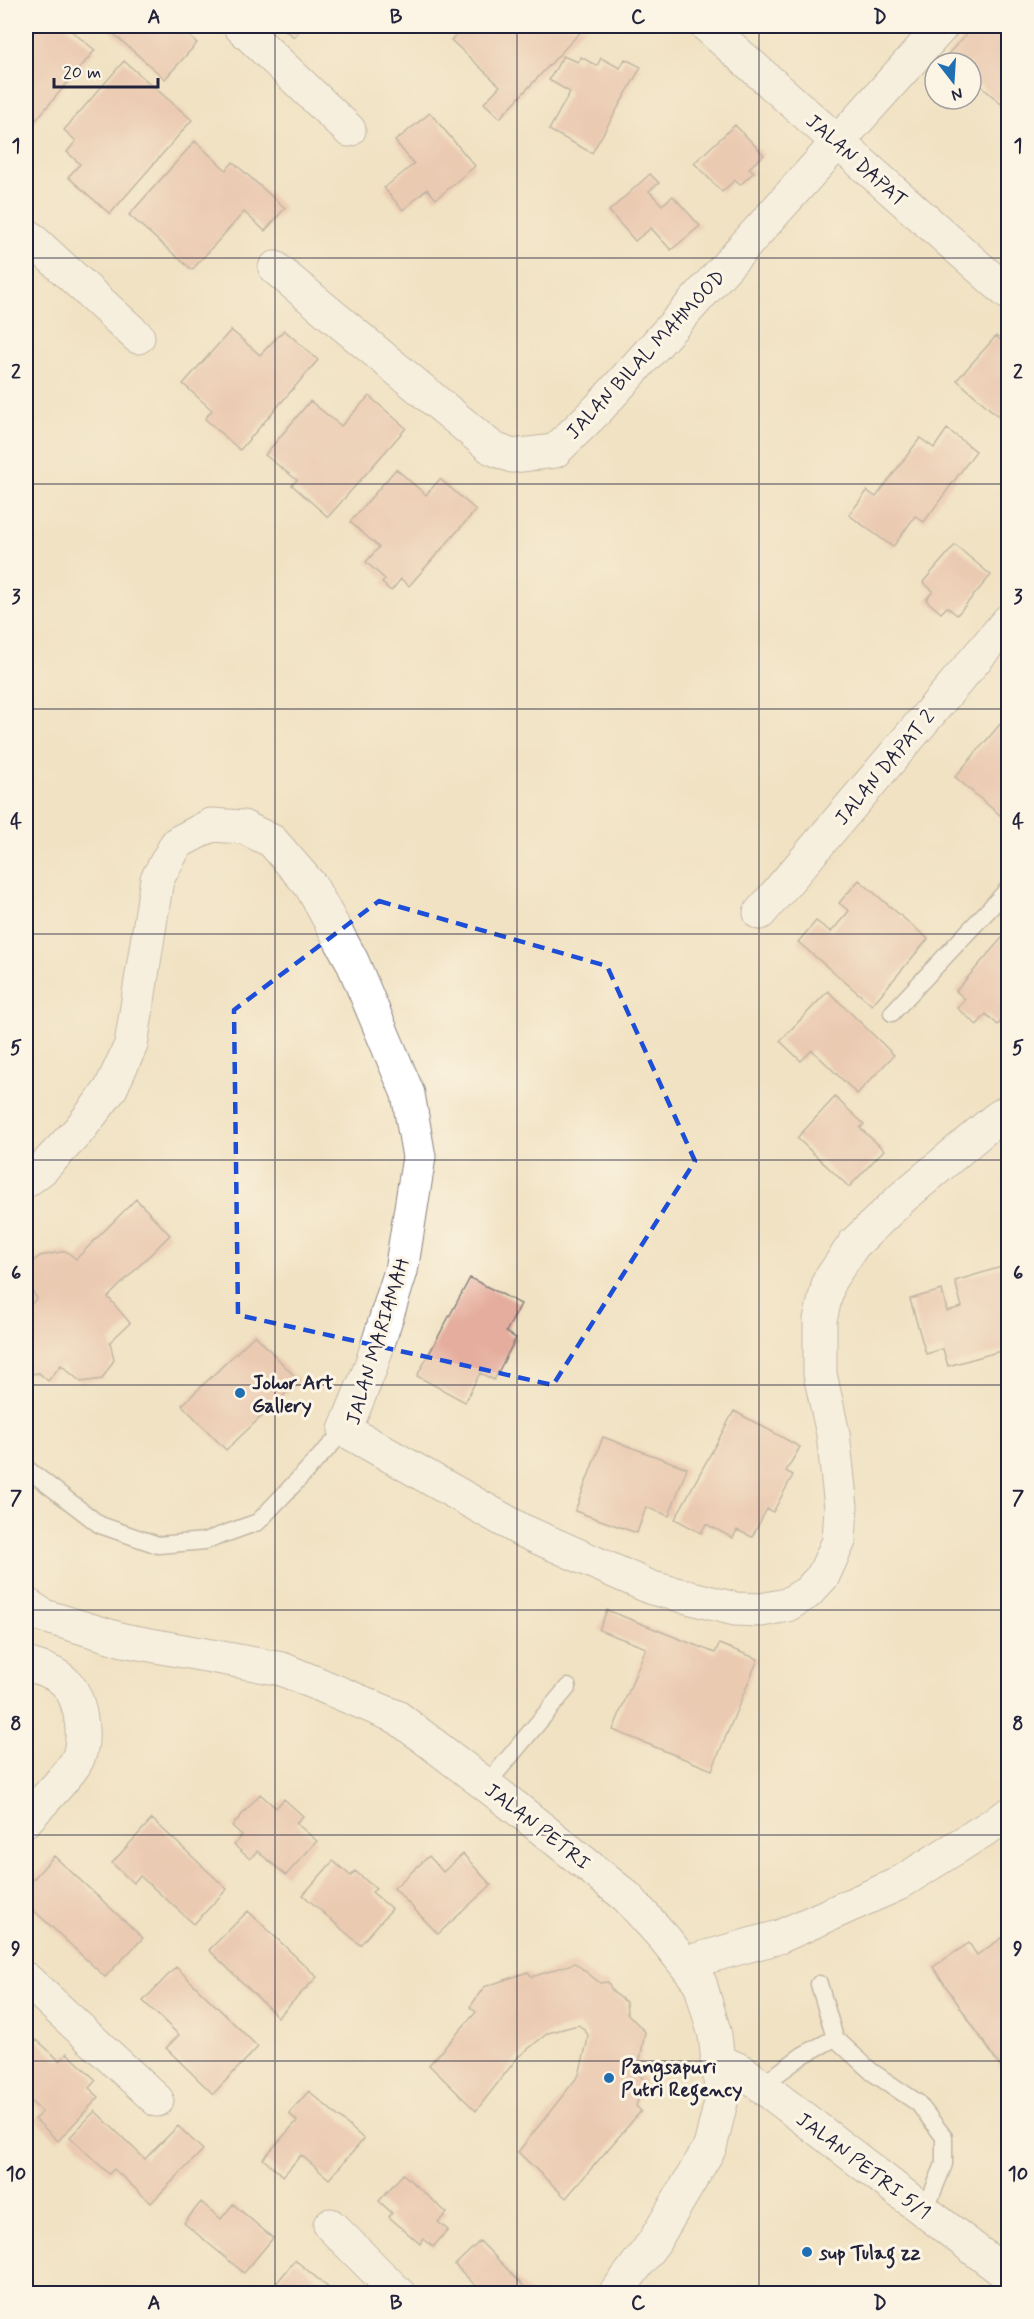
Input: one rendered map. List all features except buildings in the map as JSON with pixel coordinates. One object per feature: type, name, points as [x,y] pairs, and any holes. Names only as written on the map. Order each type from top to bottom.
[{"type":"street","points":[[240,26],[349,130]]},
{"type":"street","name":"JALAN DAPAT","points":[[706,26],[1008,293]]},
{"type":"street","name":"JALAN BILAL MAHMOOD","points":[[274,268],[492,448],[512,456],[555,451],[599,408],[942,26]]},
{"type":"street","points":[[26,234],[138,337]]},
{"type":"street","name":"JALAN DAPAT 2","points":[[760,913],[1008,621]]},
{"type":"street","name":"JALAN MARIAMAH","points":[[26,1181],[42,1169],[79,1130],[110,1090],[131,1044],[158,879],[177,843],[211,825],[243,827],[272,841],[311,886],[352,961],[408,1094],[419,1157],[401,1271],[370,1369],[345,1430],[521,1530],[652,1588],[735,1609],[761,1610],[787,1605],[807,1593],[823,1576],[838,1541],[841,1507],[835,1444],[820,1374],[820,1320],[829,1281],[854,1244],[903,1197],[1008,1111]]},
{"type":"street","name":"JALAN PETRI","points":[[26,1604],[44,1616],[123,1640],[282,1669],[397,1717],[627,1897],[685,1963],[700,1983],[715,2035],[722,2098],[710,2147],[654,2242],[615,2294]]},
{"type":"street","points":[[26,1664],[48,1670],[68,1684],[80,1712],[83,1737],[76,1762],[26,1820]]},
{"type":"street","points":[[685,1963],[779,1937],[898,1884],[1008,1815]]},
{"type":"street","points":[[26,1979],[157,2100]]},
{"type":"street","name":"JALAN PETRI 5/1","points":[[717,2060],[742,2071],[1008,2275]]},
{"type":"street","points":[[330,2225],[399,2294]]},
{"type":"lane","points":[[892,1013],[1008,889]]},
{"type":"lane","points":[[26,1468],[100,1525],[158,1545],[205,1541],[258,1521],[345,1430]]},
{"type":"lane","points":[[486,1785],[568,1687]]},
{"type":"lane","points":[[819,1984],[835,2038],[872,2072],[918,2103],[944,2137],[944,2164],[925,2211]]},
{"type":"lane","points":[[761,2086],[803,2055],[835,2038]]},
{"type":"highlighted area","points":[[379,901],[607,966],[695,1161],[553,1385],[238,1315],[234,1010]]},
{"type":"place","name":"Johor Art Gallery","points":[[240,1393]]},
{"type":"place","name":"Pangsapuri Putri Regency","points":[[609,2078]]},
{"type":"place","name":"sup Tulag zz","points":[[807,2252]]}]
